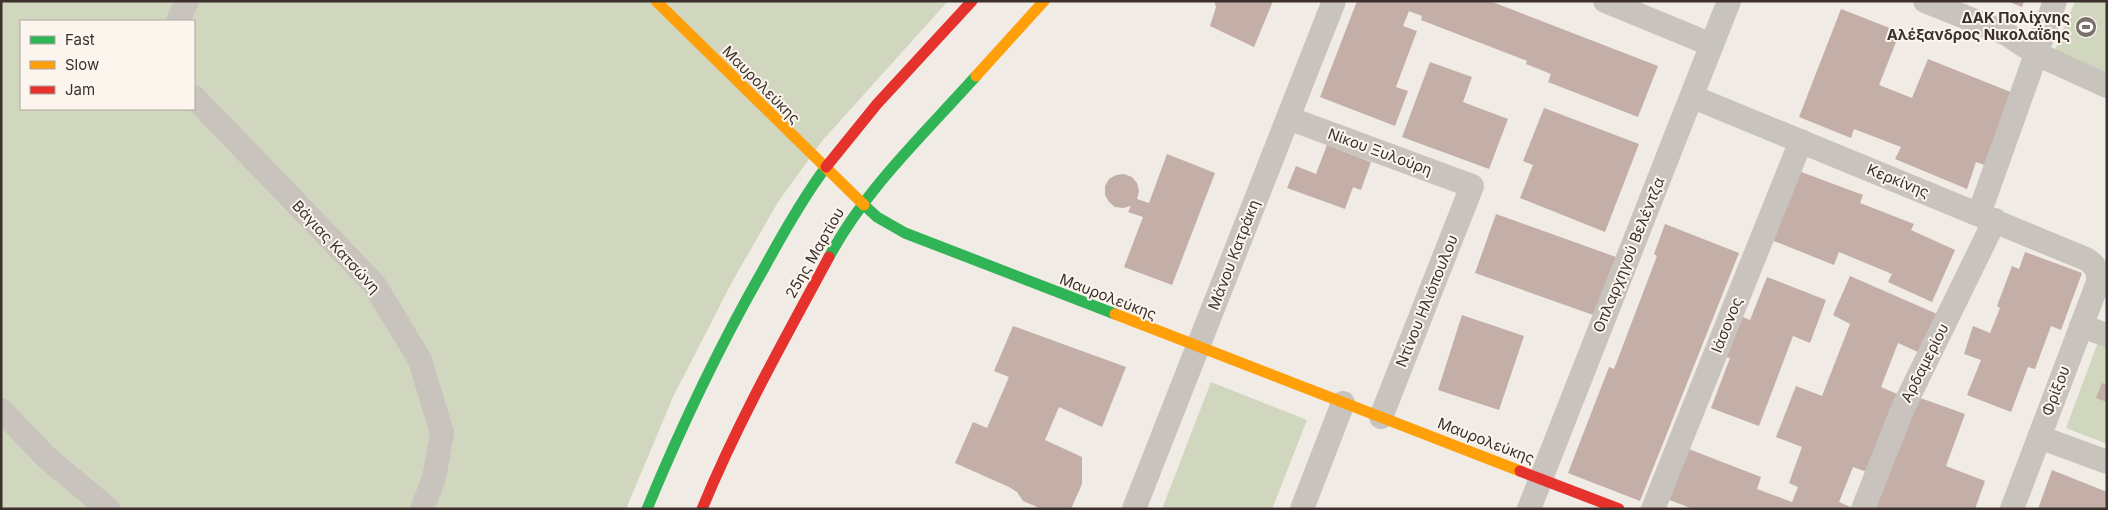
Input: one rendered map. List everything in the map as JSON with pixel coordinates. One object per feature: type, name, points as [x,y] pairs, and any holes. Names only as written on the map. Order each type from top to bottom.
[{"type":"street","points":[[178,20],[187,1]]},
{"type":"street","name":"Μαυρολεύκης","points":[[656,1],[862,204],[877,217],[905,233],[1619,509]]},
{"type":"street","points":[[647,509],[665,462],[708,370],[765,265],[824,168],[852,133],[972,1]]},
{"type":"street","name":"25ης Μαρτίου","points":[[702,509],[744,416],[815,278],[845,226],[862,204],[1044,1]]},
{"type":"street","name":"Μάνου Κατράκη","points":[[1134,509],[1334,1]]},
{"type":"street","points":[[1604,1],[1712,45]]},
{"type":"street","name":"Οπλαρχηγού Βελέντζα","points":[[1529,509],[1729,1]]},
{"type":"street","points":[[1925,1],[2005,33],[2036,54],[2107,86]]},
{"type":"street","name":"Αρδαμερίου","points":[[1863,509],[1903,408],[1987,217],[2036,54],[2055,1]]},
{"type":"street","name":"Κερκίνης","points":[[1692,97],[2086,259],[2093,263],[2098,273]]},
{"type":"street","name":"Βάγιας Κατσώνη","points":[[195,98],[374,284],[420,360],[442,433],[434,478],[422,509]]},
{"type":"street","name":"Νίκου Ξυλούρη","points":[[1288,118],[1472,186]]},
{"type":"street","name":"Ιάσoνος","points":[[1653,509],[1801,141]]},
{"type":"street","name":"Ντίνου Ηλιόπουλου","points":[[1381,417],[1472,186]]},
{"type":"street","name":"Φρίξου","points":[[2012,509],[2081,326],[2097,282],[2098,273]]},
{"type":"street","points":[[2081,326],[2107,335]]},
{"type":"street","points":[[1302,509],[1343,403]]},
{"type":"street","points":[[1,410],[46,457],[108,509]]},
{"type":"street","points":[[2039,437],[2107,462]]},
{"type":"green space","points":[[1,1],[177,1],[168,20],[20,20],[20,110],[195,110],[195,20],[188,20],[197,1],[948,1],[822,141],[778,202],[732,282],[673,397],[626,509],[1,509]]},
{"type":"green space","name":"ΔΑΚ Πολίχνης Αλέξανδρος Νικολαΐδης","points":[[2075,1],[2107,1],[2107,75],[2054,52]]},
{"type":"green space","points":[[2098,342],[2107,345],[2107,444],[2066,428]]},
{"type":"green space","points":[[1211,382],[1307,420],[1272,509],[1162,509]]},
{"type":"building","points":[[1214,1],[1273,1],[1254,47],[1210,26],[1216,7]]},
{"type":"building","points":[[1357,1],[1490,1],[1658,66],[1638,117],[1548,82],[1551,74],[1526,64],[1527,61],[1421,20],[1422,16],[1409,11],[1403,26],[1417,31],[1396,87],[1408,91],[1395,126],[1320,97]]},
{"type":"building","points":[[2007,1],[2024,1],[2022,7]]},
{"type":"building","points":[[1841,9],[1900,32],[1879,85],[1912,98],[1928,59],[2013,93],[1984,165],[1976,162],[1967,189],[1895,159],[1901,147],[1854,129],[1851,138],[1799,117]]},
{"type":"building","points":[[1430,62],[1472,77],[1463,102],[1508,119],[1489,169],[1402,137]]},
{"type":"building","points":[[1544,108],[1639,144],[1605,232],[1520,198],[1533,165],[1523,161]]},
{"type":"building","points":[[1327,145],[1371,162],[1361,190],[1353,187],[1345,209],[1287,188],[1296,166],[1316,174]]},
{"type":"building","points":[[1167,154],[1215,173],[1172,285],[1124,267],[1143,217],[1128,212],[1131,206],[1115,207],[1105,195],[1105,186],[1109,179],[1116,175],[1124,174],[1132,177],[1137,183],[1139,191],[1137,199],[1149,203]]},
{"type":"building","points":[[1796,170],[1863,195],[1860,203],[1914,224],[1911,230],[1955,250],[1932,302],[1888,282],[1892,274],[1839,252],[1834,265],[1769,239]]},
{"type":"building","points":[[1496,214],[1616,257],[1596,316],[1475,273]]},
{"type":"building","points":[[1665,224],[1739,253],[1640,501],[1568,473],[1609,367],[1614,369],[1657,256],[1654,254]]},
{"type":"building","points":[[2025,252],[2082,273],[2061,330],[2051,326],[2035,369],[2028,367],[2011,412],[1967,395],[1981,360],[1964,354],[1973,326],[1990,333],[2000,308],[1997,306],[2012,266],[2019,269]]},
{"type":"building","points":[[1850,276],[1937,314],[1920,353],[1898,343],[1881,387],[1897,394],[1867,472],[1853,467],[1839,502],[1855,509],[1693,509],[1667,499],[1686,448],[1761,477],[1757,489],[1792,502],[1798,487],[1789,483],[1802,447],[1776,437],[1796,386],[1822,396],[1850,324],[1833,315]]},
{"type":"building","points":[[1767,277],[1826,300],[1810,343],[1793,336],[1759,426],[1711,408],[1730,358],[1722,356],[1738,315],[1750,320]]},
{"type":"building","points":[[1462,315],[1524,336],[1499,410],[1438,390]]},
{"type":"building","points":[[1013,326],[1126,367],[1102,427],[1059,407],[1045,440],[1082,457],[1082,484],[1071,509],[1042,509],[1023,501],[1017,492],[1009,487],[955,463],[973,422],[987,428],[1009,377],[994,371]]},
{"type":"building","points":[[2102,383],[2107,385],[2107,402],[2096,398]]},
{"type":"building","points":[[1912,395],[1965,414],[1946,466],[1985,481],[1975,509],[1871,509]]},
{"type":"building","points":[[2052,470],[2107,492],[2107,509],[2038,509]]},
{"type":"traffic: fast","points":[[829,257],[860,208],[878,185],[976,76]]},
{"type":"traffic: fast","points":[[647,509],[673,448],[731,328],[777,244],[826,167]]},
{"type":"traffic: fast","points":[[864,205],[877,217],[905,233],[1115,314]]},
{"type":"traffic: slow","points":[[656,1],[864,205]]},
{"type":"traffic: slow","points":[[976,76],[1044,1]]},
{"type":"traffic: slow","points":[[1115,314],[1520,471]]},
{"type":"traffic: jam","points":[[826,167],[877,104],[972,1]]},
{"type":"traffic: jam","points":[[702,509],[746,413],[829,257]]},
{"type":"traffic: jam","points":[[1520,471],[1619,509]]},
{"type":"place","name":"ΔΑΚ Πολίχνης Αλέξανδρος Νικολαΐδης","points":[[2086,27]]}]
